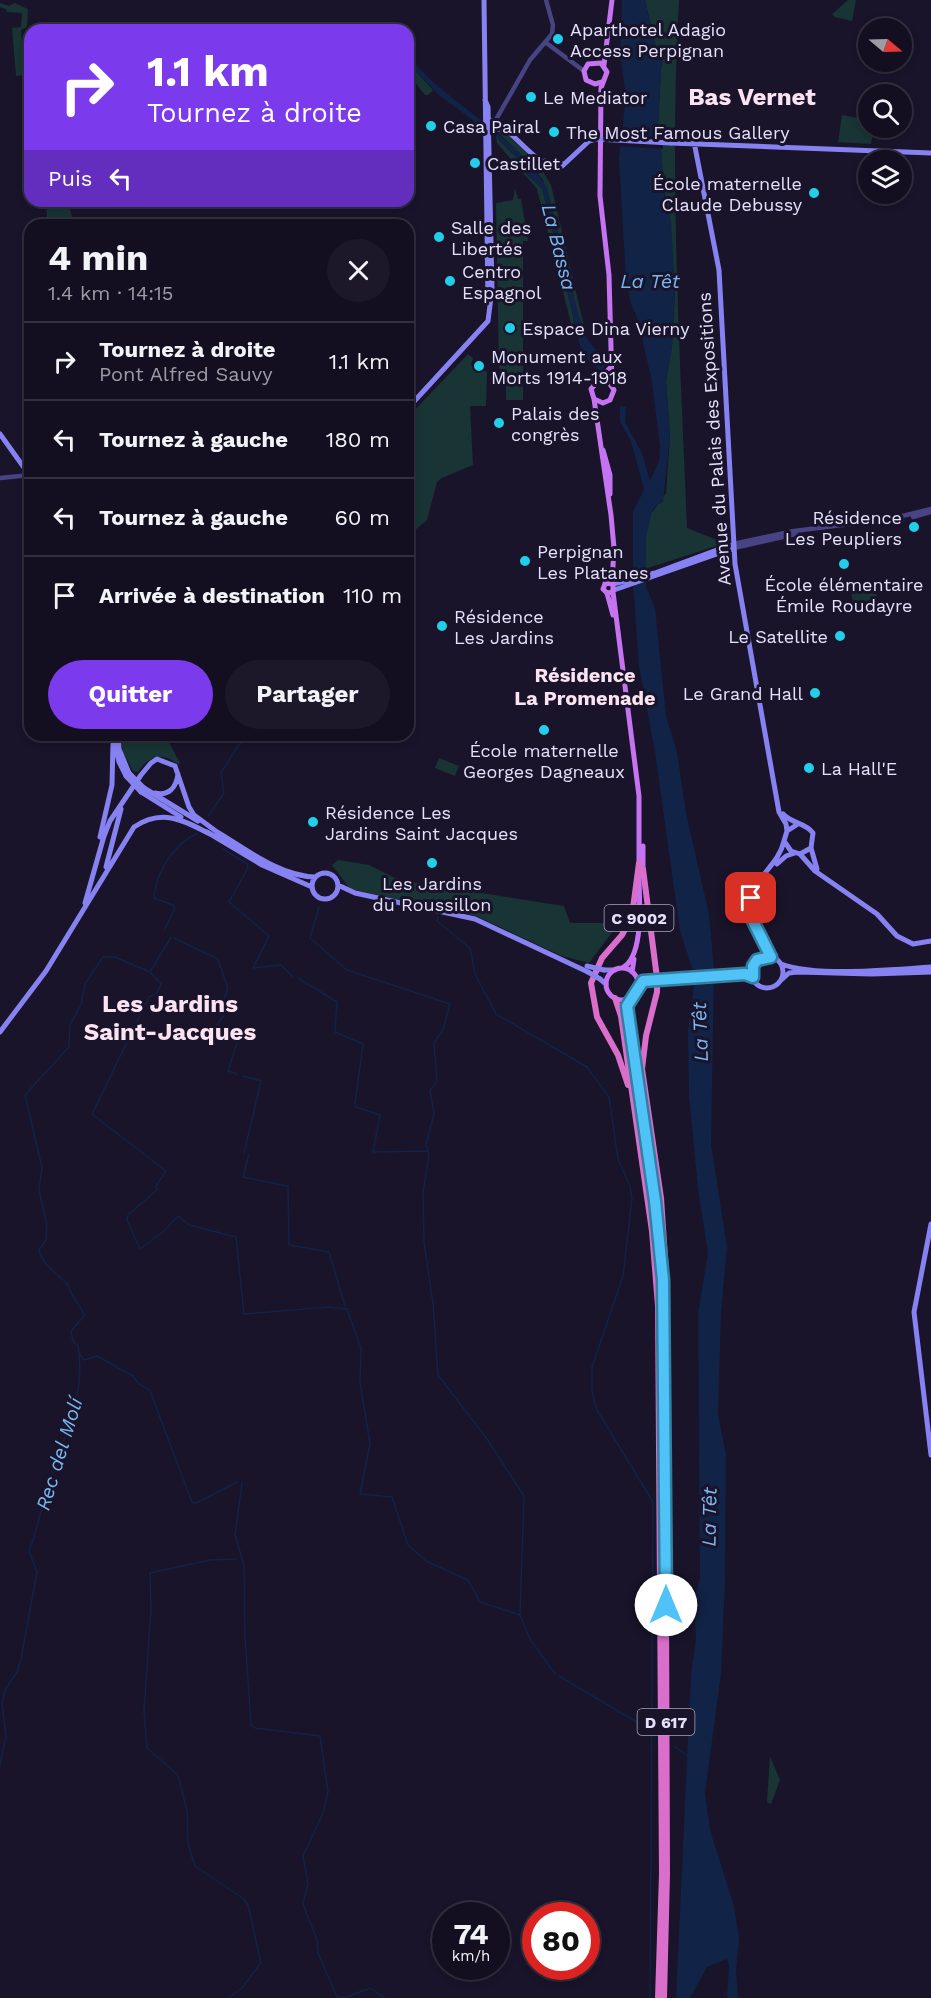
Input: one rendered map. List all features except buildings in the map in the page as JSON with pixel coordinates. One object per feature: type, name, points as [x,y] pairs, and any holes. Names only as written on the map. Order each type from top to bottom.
[{"type":"highway","points":[[633,1104],[618,1056],[597,1017],[591,983],[602,958],[622,935],[632,916],[641,866]]},
{"type":"highway","points":[[641,866],[657,992],[646,1036],[642,1069],[665,1234],[665,1331]]},
{"type":"highway","name":"D 617","points":[[632,996],[627,1002],[627,1014],[655,1201],[663,1280],[665,1331],[667,1886],[664,1998]]},
{"type":"highway","name":"D 617","points":[[615,998],[621,1016],[652,1231],[658,1316],[662,1874],[658,1998]]},
{"type":"main road","points":[[414,402],[488,321],[489,129],[485,100],[484,0]]},
{"type":"main road","points":[[597,416],[603,403],[612,397],[614,390],[611,366],[609,275],[600,196],[602,82],[607,72],[604,65],[610,0]]},
{"type":"main road","points":[[602,96],[595,84],[586,80],[584,71],[588,64],[595,61],[606,48]]},
{"type":"main road","points":[[595,61],[604,65]]},
{"type":"main road","points":[[595,84],[602,82]]},
{"type":"main road","points":[[489,129],[508,129],[542,160],[559,169],[594,139],[931,153]]},
{"type":"main road","name":"Avenue du Palais des Expositions","points":[[694,142],[718,261],[737,584],[778,805],[787,831]]},
{"type":"main road","points":[[542,160],[564,164]]},
{"type":"main road","points":[[611,366],[601,379],[592,385],[591,393],[597,416],[609,506],[613,587],[691,563],[734,546]]},
{"type":"main road","points":[[601,379],[612,384]]},
{"type":"main road","points":[[594,399],[603,403]]},
{"type":"main road","points":[[0,434],[24,468]]},
{"type":"main road","name":"C 9002","points":[[613,587],[642,799],[638,940],[628,964],[622,968]]},
{"type":"main road","points":[[97,862],[112,785],[113,741]]},
{"type":"main road","points":[[119,741],[128,774]]},
{"type":"main road","points":[[113,744],[128,774],[142,790],[210,834],[277,872],[312,887],[320,898],[327,899],[334,895],[355,893]]},
{"type":"main road","points":[[76,922],[90,891],[104,836],[128,793],[151,763],[157,759],[175,766],[194,815],[218,832]]},
{"type":"main road","points":[[142,790],[165,794],[176,784],[178,773]]},
{"type":"main road","points":[[142,790],[278,867],[315,877],[327,873],[335,877],[338,885],[334,895]]},
{"type":"main road","points":[[103,877],[116,824],[128,793]]},
{"type":"main road","points":[[778,805],[786,817],[811,830],[814,840],[811,848],[814,862],[823,876]]},
{"type":"main road","points":[[0,1032],[46,971],[124,839],[134,827],[145,819],[167,815],[210,834]]},
{"type":"main road","points":[[798,824],[787,831],[778,858],[754,891],[749,905],[750,913],[771,957],[781,964],[797,968],[837,970],[931,967]]},
{"type":"main road","points":[[784,841],[788,849],[797,853],[823,876],[877,914],[904,941],[913,944],[931,941]]},
{"type":"main road","points":[[754,891],[782,858],[811,848]]},
{"type":"main road","name":"C 9002","points":[[634,975],[642,931],[641,866]]},
{"type":"main road","points":[[312,887],[315,877]]},
{"type":"main road","points":[[338,885],[355,893],[475,919],[588,969],[622,968],[645,981],[735,974],[753,977]]},
{"type":"main road","points":[[745,974],[760,958],[763,950],[762,937]]},
{"type":"main road","points":[[760,958],[771,957]]},
{"type":"main road","points":[[780,981],[783,972],[781,964]]},
{"type":"main road","points":[[753,966],[753,977],[758,985],[766,987],[780,981],[789,973],[798,972],[872,974],[931,972]]},
{"type":"main road","points":[[588,969],[606,984]]},
{"type":"main road","points":[[615,970],[609,975],[606,984],[608,992],[615,998],[624,1000],[632,996],[645,981]]},
{"type":"main road","points":[[634,975],[637,988]]},
{"type":"main road","points":[[931,1224],[914,1312],[931,1455]]},
{"type":"street","points":[[489,129],[530,60],[545,42],[551,30],[545,0]]},
{"type":"street","points":[[545,42],[575,62],[584,71]]},
{"type":"street","points":[[575,62],[588,64]]},
{"type":"street","points":[[0,478],[24,476]]},
{"type":"street","points":[[734,546],[803,533],[894,522],[931,510]]},
{"type":"green space","points":[[645,0],[679,0],[675,198],[687,528],[717,540],[727,538],[725,543],[645,569],[646,535],[651,514],[666,493],[670,437],[666,381],[672,346],[675,291],[658,126],[661,68],[665,51],[661,58],[658,57]]},
{"type":"green space","points":[[848,0],[856,0],[852,21],[835,17],[832,14]]},
{"type":"green space","points":[[0,3],[9,6],[15,3],[28,9],[27,24],[24,24],[24,28],[21,30],[24,75],[16,76],[12,28],[21,27],[22,13],[7,12],[6,9],[0,7]]},
{"type":"green space","points":[[414,69],[433,90],[425,95],[414,81]]},
{"type":"green space","points":[[842,115],[858,118],[858,138],[872,138],[871,144],[838,142]]},
{"type":"green space","points":[[499,133],[506,133],[538,163],[551,185],[586,335],[578,314],[543,180]]},
{"type":"green space","points":[[496,137],[518,159],[528,176],[542,188],[573,314],[575,339],[537,189],[497,143]]},
{"type":"green space","points":[[515,188],[518,199],[521,199],[528,241],[523,241],[523,400],[506,400],[506,369],[499,369],[496,203],[513,200]]},
{"type":"green space","points":[[46,207],[70,207],[72,219],[44,219],[47,217]]},
{"type":"green space","points":[[468,354],[473,358],[471,365],[487,372],[486,406],[470,406],[473,465],[437,482],[427,520],[414,531],[414,411]]},
{"type":"green space","points":[[881,587],[876,591],[877,601],[853,604],[851,591]]},
{"type":"green space","points":[[121,741],[168,741],[180,763],[178,765],[167,758],[156,757],[146,762],[138,772],[133,771],[123,753]]},
{"type":"green space","points":[[439,758],[459,766],[455,776],[435,768]]},
{"type":"green space","points":[[338,860],[369,865],[399,880],[564,906],[570,923],[619,923],[589,963],[562,956],[476,916],[350,889],[332,865]]},
{"type":"green space","points":[[770,1756],[780,1780],[771,1804],[767,1802]]},
{"type":"water","name":"La Têt","points":[[622,0],[645,0],[658,57],[661,58],[665,50],[661,68],[658,126],[662,155],[662,184],[671,221],[675,291],[672,346],[666,381],[670,437],[663,502],[655,506],[646,535],[646,587],[655,608],[666,716],[677,752],[686,813],[709,914],[714,969],[711,1144],[727,1247],[721,1313],[718,1414],[726,1455],[725,1579],[721,1674],[705,1793],[710,1830],[734,1906],[739,1938],[736,1970],[738,1998],[727,1998],[729,1966],[727,1959],[707,1967],[690,1998],[676,1998],[691,1674],[696,1639],[694,1600],[700,1578],[698,1313],[708,1253],[698,1189],[689,1096],[688,1031],[695,977],[680,931],[655,752],[639,666],[633,584],[633,511],[644,490],[631,441],[620,422],[620,406],[626,407],[625,422],[642,453],[650,481],[659,461],[660,446],[652,382],[638,320],[631,304],[626,281],[619,159],[626,97],[620,53]]},
{"type":"water","name":"La Bassa","points":[[414,62],[440,88],[514,148],[537,173],[547,188],[578,314],[587,339],[605,361],[603,374],[587,359],[580,346],[542,188],[528,176],[518,159],[497,138],[440,96],[414,69]]},
{"type":"pier","points":[[619,135],[662,137],[663,149],[618,146]]},
{"type":"waterway","name":"Rec del Molí","points":[[208,816],[224,793],[221,773],[243,741]]},
{"type":"waterway","name":"Rec del Molí","points":[[165,929],[175,908],[173,905],[154,898],[158,878],[174,851],[198,833]]},
{"type":"waterway","points":[[223,849],[247,864],[248,868],[229,902],[269,936],[253,968],[281,965],[293,977]]},
{"type":"waterway","points":[[319,907],[310,938],[347,970],[450,1004],[443,1030],[434,1043],[437,1081],[430,1091],[434,1114],[426,1144],[429,1156],[423,1192],[424,1243],[433,1303],[438,1375],[487,1439],[524,1496],[520,1615],[530,1639],[555,1674]]},
{"type":"waterway","points":[[438,917],[437,921],[470,948],[475,974],[496,1014],[587,1067],[609,1097],[618,1159],[630,1186],[632,1199],[623,1276],[592,1367],[592,1392],[597,1410],[653,1502],[650,1998]]},
{"type":"waterway","name":"Rec del Molí","points":[[0,1765],[6,1736],[2,1703],[6,1688],[17,1672],[21,1659],[37,1572],[29,1551],[77,1396],[80,1363],[78,1346],[73,1341],[71,1331],[84,1316],[68,1285],[47,1266],[39,1250],[46,1240],[47,1225],[39,1190],[42,1168],[25,1095],[69,1047],[70,1025],[81,1005],[85,984],[103,957],[115,957],[150,972],[171,937]]},
{"type":"waterway","points":[[174,938],[218,959],[228,989],[222,1004],[227,1011],[217,1025],[238,1040],[228,1071],[237,1074]]},
{"type":"waterway","points":[[150,972],[161,984],[157,993],[149,997],[92,1114],[166,1171],[156,1186],[157,1190],[128,1215],[127,1220],[140,1249],[164,1231],[178,1216],[189,1225],[236,1237],[244,1314],[329,1307],[347,1309],[361,1348],[360,1383],[370,1444],[360,1494],[392,1497],[408,1545],[426,1561],[468,1580],[480,1602],[520,1615]]},
{"type":"waterway","points":[[298,978],[337,1002],[335,1032],[363,1044],[355,1104],[356,1107],[380,1115],[373,1152],[428,1151]]},
{"type":"waterway","points":[[243,1076],[261,1081],[244,1153]]},
{"type":"waterway","points":[[249,1154],[243,1177],[288,1186],[289,1245],[329,1252],[345,1306]]},
{"type":"waterway","points":[[79,1353],[84,1360],[97,1356],[133,1376],[138,1383],[150,1391],[192,1502],[196,1503],[237,1482]]},
{"type":"waterway","points":[[242,1483],[235,1535],[244,1565],[245,1637],[251,1725],[255,1728],[320,1736],[328,1792],[323,1813],[303,1856],[308,1884],[303,1904],[317,1940],[318,1953],[337,1997],[347,1997],[370,1988],[385,1998]]},
{"type":"waterway","points":[[228,1998],[242,1988],[261,1963],[248,1905],[244,1899],[195,1866],[188,1844],[187,1811],[178,1775],[147,1748],[144,1710],[151,1610],[150,1573],[210,1560],[236,1559]]},
{"type":"waterway","points":[[559,1676],[655,1733]]},
{"type":"waterway","points":[[675,1747],[687,1755]]},
{"type":"place","name":"Aparthotel Adagio Access Perpignan","points":[[558,39]]},
{"type":"place","name":"Le Mediator","points":[[531,97]]},
{"type":"place","name":"Casa Pairal","points":[[431,126]]},
{"type":"place","name":"The Most Famous Gallery","points":[[554,132]]},
{"type":"place","name":"Castillet","points":[[475,163]]},
{"type":"place","name":"École maternelle Claude Debussy","points":[[814,193]]},
{"type":"place","name":"Salle des Libertés","points":[[439,237]]},
{"type":"place","name":"Centro Espagnol","points":[[450,281]]},
{"type":"place","name":"Espace Dina Vierny","points":[[510,328]]},
{"type":"place","name":"Monument aux Morts 1914-1918","points":[[479,366]]},
{"type":"place","name":"Palais des congrès","points":[[499,423]]},
{"type":"place","name":"Résidence Les Peupliers","points":[[914,527]]},
{"type":"place","name":"Perpignan Les Platanes","points":[[525,561]]},
{"type":"place","name":"École élémentaire Émile Roudayre","points":[[844,564]]},
{"type":"place","name":"Résidence Les Jardins","points":[[442,626]]},
{"type":"place","name":"Le Satellite","points":[[840,636]]},
{"type":"place","name":"Le Grand Hall","points":[[815,693]]},
{"type":"place","name":"École maternelle Georges Dagneaux","points":[[544,730]]},
{"type":"place","name":"La Hall'E","points":[[809,768]]},
{"type":"place","name":"Résidence Les Jardins Saint Jacques","points":[[313,822]]},
{"type":"place","name":"Les Jardins du Roussillon","points":[[432,863]]},
{"type":"district","name":"Bas Vernet","points":[[752,97]]},
{"type":"district","name":"Résidence La Promenade","points":[[585,686]]},
{"type":"district","name":"Les Jardins Saint-Jacques","points":[[170,1018]]},
{"type":"route","points":[[666,1605],[663,1280],[655,1201],[629,1035],[627,1002],[643,981],[745,974],[753,977],[752,970],[757,960],[767,956],[771,957],[752,919],[749,905],[751,898]]}]
